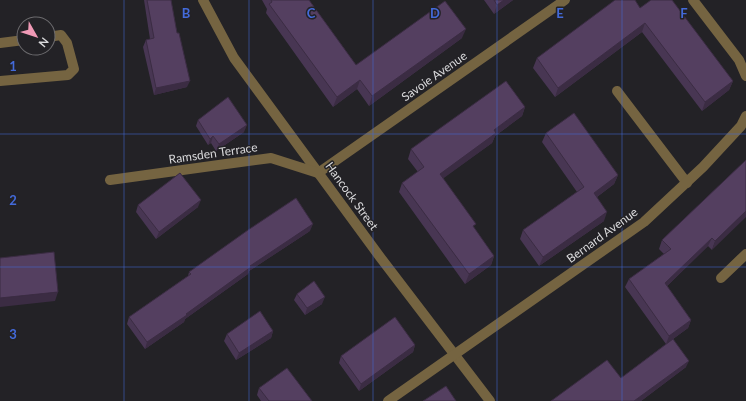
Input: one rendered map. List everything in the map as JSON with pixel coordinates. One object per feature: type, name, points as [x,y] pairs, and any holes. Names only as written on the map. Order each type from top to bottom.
[{"type":"street","name":"Hancock Street","points":[[203,0],[234,58],[380,257],[490,401]]},
{"type":"street","name":"Savoie Avenue","points":[[318,172],[565,0]]},
{"type":"street","points":[[693,0],[739,60],[746,76]]},
{"type":"street","points":[[0,81],[68,75],[74,69],[67,43],[61,35],[56,36]]},
{"type":"street","points":[[0,43],[16,41]]},
{"type":"street","points":[[617,91],[687,182]]},
{"type":"street","name":"Bernard Avenue","points":[[388,401],[644,222],[703,167],[741,126],[746,116]]},
{"type":"street","name":"Ramsden Terrace","points":[[110,180],[271,158],[318,172]]},
{"type":"street","points":[[721,278],[746,254]]},
{"type":"building","points":[[147,0],[171,0],[177,33],[179,33],[190,81],[156,88],[146,40],[154,38]]},
{"type":"building","points":[[271,0],[309,0],[356,65],[445,1],[466,29],[372,96],[360,80],[337,97],[269,4],[272,2]]},
{"type":"building","points":[[494,0],[504,0],[497,5]]},
{"type":"building","points":[[615,0],[635,0],[640,8],[651,0],[672,0],[733,81],[705,102],[645,23],[558,88],[537,58]]},
{"type":"building","points":[[506,81],[525,107],[494,130],[496,133],[440,174],[476,224],[473,226],[494,256],[469,274],[402,183],[424,167],[411,149]]},
{"type":"building","points":[[228,97],[247,125],[219,144],[213,136],[210,139],[198,120]]},
{"type":"building","points":[[574,113],[618,175],[594,193],[607,212],[543,257],[523,230],[584,187],[546,133]]},
{"type":"building","points":[[746,160],[746,211],[715,241],[712,238],[665,283],[691,320],[669,336],[629,279],[671,249],[662,240]]},
{"type":"building","points":[[180,173],[201,200],[159,232],[138,205]]},
{"type":"building","points":[[296,198],[313,224],[250,266],[251,267],[186,314],[187,315],[147,342],[129,317],[191,274],[189,272]]},
{"type":"building","points":[[54,252],[58,292],[0,298],[0,258]]},
{"type":"building","points":[[314,281],[325,297],[307,308],[297,294]]},
{"type":"building","points":[[260,311],[273,331],[239,353],[227,334]]},
{"type":"building","points":[[395,317],[415,345],[361,384],[341,356]]},
{"type":"building","points":[[673,339],[689,361],[634,401],[551,401],[607,360],[621,378]]},
{"type":"building","points":[[287,368],[312,401],[269,401],[259,388]]},
{"type":"building","points":[[446,386],[456,401],[423,401]]}]
